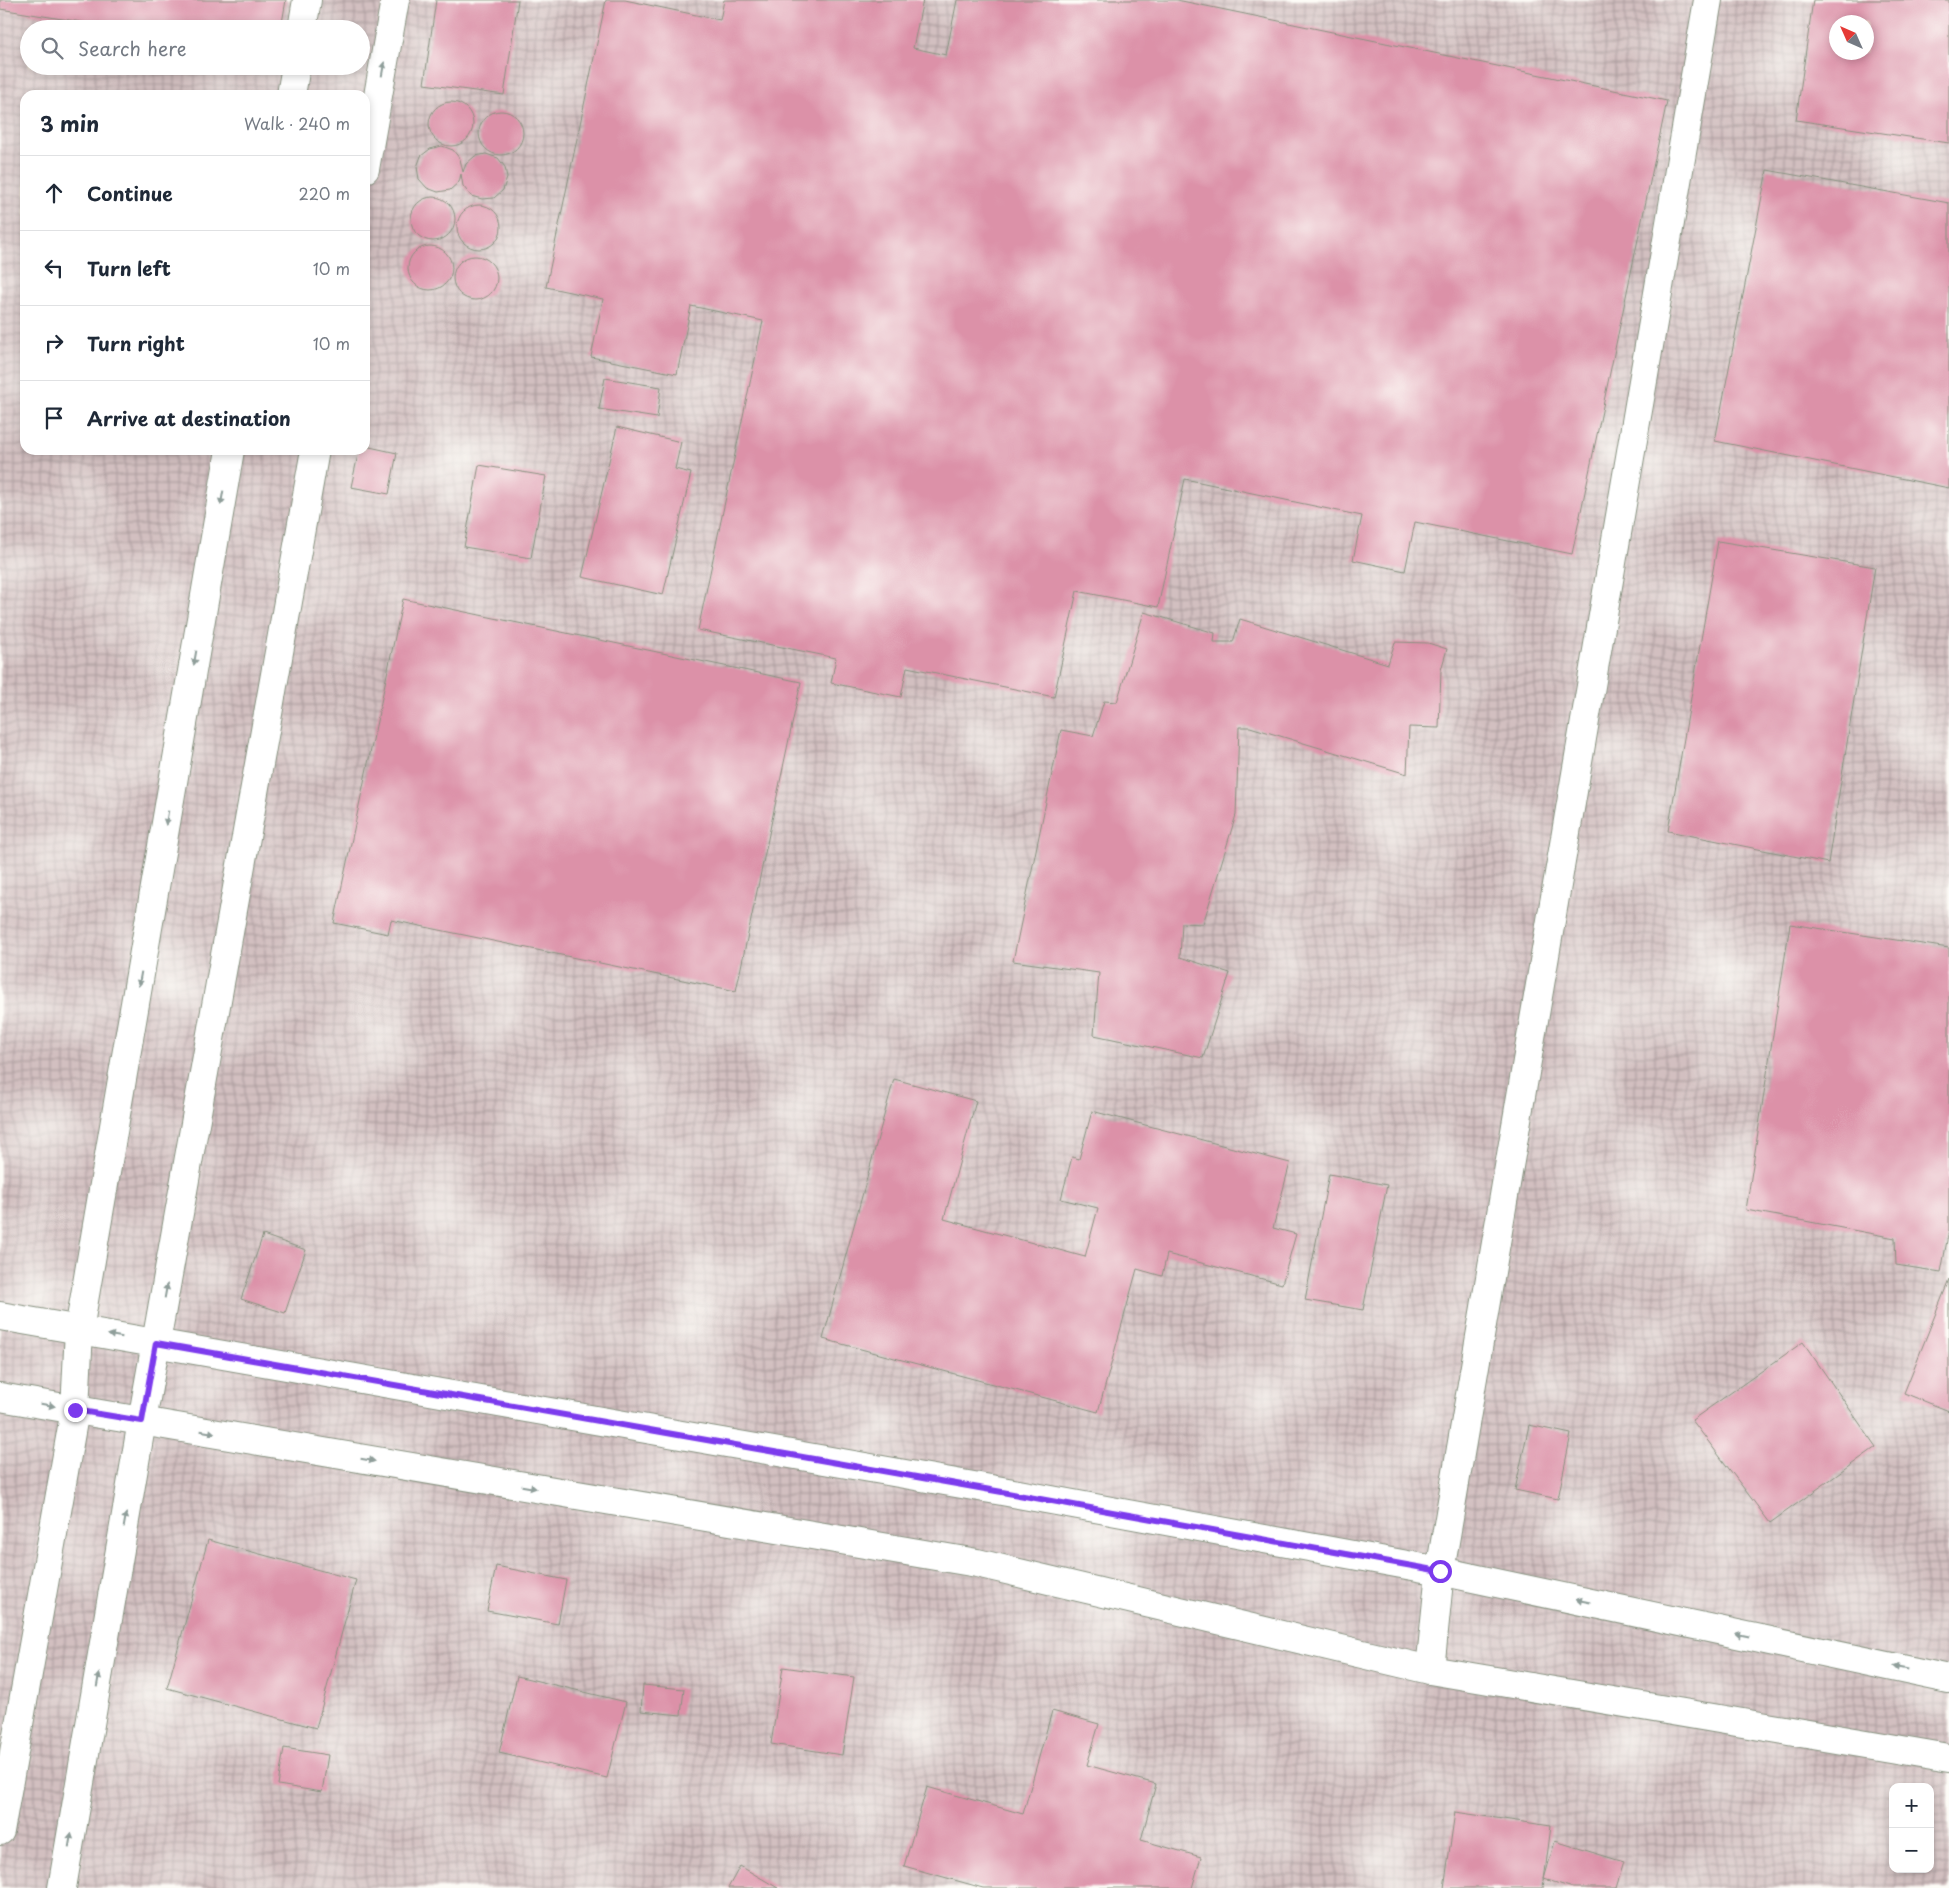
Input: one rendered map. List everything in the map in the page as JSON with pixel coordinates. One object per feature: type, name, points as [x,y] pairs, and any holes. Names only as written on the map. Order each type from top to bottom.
[{"type":"street","points":[[304,20],[307,0]]},
{"type":"street","points":[[370,141],[395,0]]},
{"type":"street","points":[[1430,1670],[1440,1571],[1708,0]]},
{"type":"street","points":[[292,90],[294,75]]},
{"type":"street","points":[[0,1831],[75,1410],[80,1330],[229,455]]},
{"type":"street","points":[[62,1888],[142,1421],[314,455]]},
{"type":"street","points":[[0,1316],[972,1486],[1440,1571],[1949,1678]]},
{"type":"street","points":[[0,1397],[977,1563],[1430,1670],[1949,1758]]},
{"type":"shaded area","points":[[0,0],[1949,0],[1949,1888],[0,1888]]},
{"type":"building","points":[[0,0],[286,0],[283,20],[68,20],[0,9]]},
{"type":"building","points":[[436,0],[518,0],[504,95],[424,84]]},
{"type":"building","points":[[606,0],[625,0],[720,20],[724,0],[923,0],[913,48],[946,55],[957,0],[1177,0],[1667,101],[1572,554],[1415,522],[1405,571],[1353,560],[1362,516],[1185,479],[1158,607],[1077,591],[1054,697],[907,667],[901,697],[831,683],[836,658],[698,630],[763,321],[691,306],[677,374],[591,357],[603,299],[546,287]]},
{"type":"building","points":[[1813,0],[1949,0],[1949,143],[1796,120]]},
{"type":"building","points":[[455,102],[467,108],[472,115],[472,133],[467,140],[460,145],[447,146],[439,143],[432,136],[429,120],[432,112],[439,105]]},
{"type":"building","points":[[505,111],[517,117],[522,124],[522,142],[517,149],[510,154],[497,155],[485,149],[480,142],[479,129],[485,117],[492,112]]},
{"type":"building","points":[[442,146],[453,150],[460,159],[463,172],[466,164],[475,156],[486,154],[498,158],[505,167],[507,178],[503,190],[494,198],[482,199],[471,196],[463,186],[461,174],[459,182],[450,190],[438,192],[427,188],[419,179],[417,167],[421,156],[430,149]]},
{"type":"building","points":[[1767,170],[1949,203],[1949,488],[1715,441]]},
{"type":"building","points":[[437,197],[449,203],[454,210],[454,228],[449,235],[442,240],[429,241],[421,238],[414,231],[411,215],[414,207],[421,200]]},
{"type":"building","points":[[483,205],[495,211],[500,218],[500,236],[495,243],[488,248],[475,249],[467,246],[460,239],[457,223],[460,215],[467,208]]},
{"type":"building","points":[[434,246],[446,252],[451,259],[451,277],[446,284],[439,289],[426,290],[418,287],[411,280],[408,264],[411,256],[418,249]]},
{"type":"building","points":[[479,256],[491,262],[496,269],[496,287],[491,294],[484,299],[471,300],[463,297],[456,290],[453,274],[456,266],[463,259]]},
{"type":"building","points":[[605,378],[661,387],[657,418],[599,409]]},
{"type":"building","points":[[617,427],[681,442],[675,469],[691,473],[663,595],[582,577]]},
{"type":"building","points":[[370,447],[397,453],[389,494],[351,487],[358,455],[370,455]]},
{"type":"building","points":[[479,465],[546,476],[531,558],[464,547]]},
{"type":"building","points":[[1718,541],[1875,567],[1828,863],[1668,831]]},
{"type":"building","points":[[403,599],[801,682],[736,991],[391,920],[388,934],[334,923]]},
{"type":"building","points":[[1144,612],[1215,633],[1214,642],[1233,642],[1240,619],[1388,664],[1395,642],[1428,643],[1447,649],[1441,670],[1439,728],[1409,727],[1407,774],[1250,727],[1239,727],[1236,815],[1203,924],[1182,923],[1180,957],[1230,973],[1203,1058],[1094,1035],[1099,973],[1013,961],[1061,730],[1093,736],[1104,701],[1117,702]]},
{"type":"building","points":[[1790,924],[1949,948],[1949,1230],[1941,1272],[1896,1265],[1895,1238],[1746,1210]]},
{"type":"building","points":[[894,1079],[976,1101],[944,1219],[1085,1257],[1098,1208],[1061,1199],[1072,1157],[1079,1159],[1092,1111],[1290,1163],[1273,1228],[1296,1234],[1282,1284],[1167,1254],[1162,1276],[1137,1269],[1098,1412],[823,1339]]},
{"type":"building","points":[[1329,1174],[1387,1185],[1363,1310],[1305,1300]]},
{"type":"building","points":[[263,1235],[306,1250],[285,1313],[241,1299]]},
{"type":"building","points":[[1949,1280],[1949,1411],[1904,1393]]},
{"type":"building","points":[[1803,1342],[1876,1447],[1770,1523],[1692,1420]]},
{"type":"building","points":[[1529,1425],[1571,1434],[1558,1499],[1515,1490]]},
{"type":"building","points":[[208,1540],[356,1580],[316,1728],[167,1688]]},
{"type":"building","points":[[496,1566],[566,1580],[558,1624],[487,1611]]},
{"type":"building","points":[[783,1667],[854,1677],[842,1755],[771,1744]]},
{"type":"building","points":[[517,1676],[626,1702],[607,1778],[499,1753]]},
{"type":"building","points":[[643,1685],[684,1689],[681,1715],[641,1711]]},
{"type":"building","points":[[1052,1711],[1099,1724],[1087,1765],[1156,1784],[1141,1840],[1201,1857],[1192,1888],[983,1888],[904,1866],[927,1787],[1023,1814]]},
{"type":"building","points":[[284,1748],[328,1755],[322,1792],[278,1785]]},
{"type":"building","points":[[1455,1812],[1551,1826],[1543,1888],[1444,1888]]},
{"type":"building","points":[[1555,1841],[1624,1862],[1616,1888],[1573,1888],[1544,1879]]},
{"type":"building","points":[[740,1866],[778,1888],[728,1888]]},
{"type":"route","points":[[75,1410],[142,1421],[156,1343],[1440,1571]]}]
